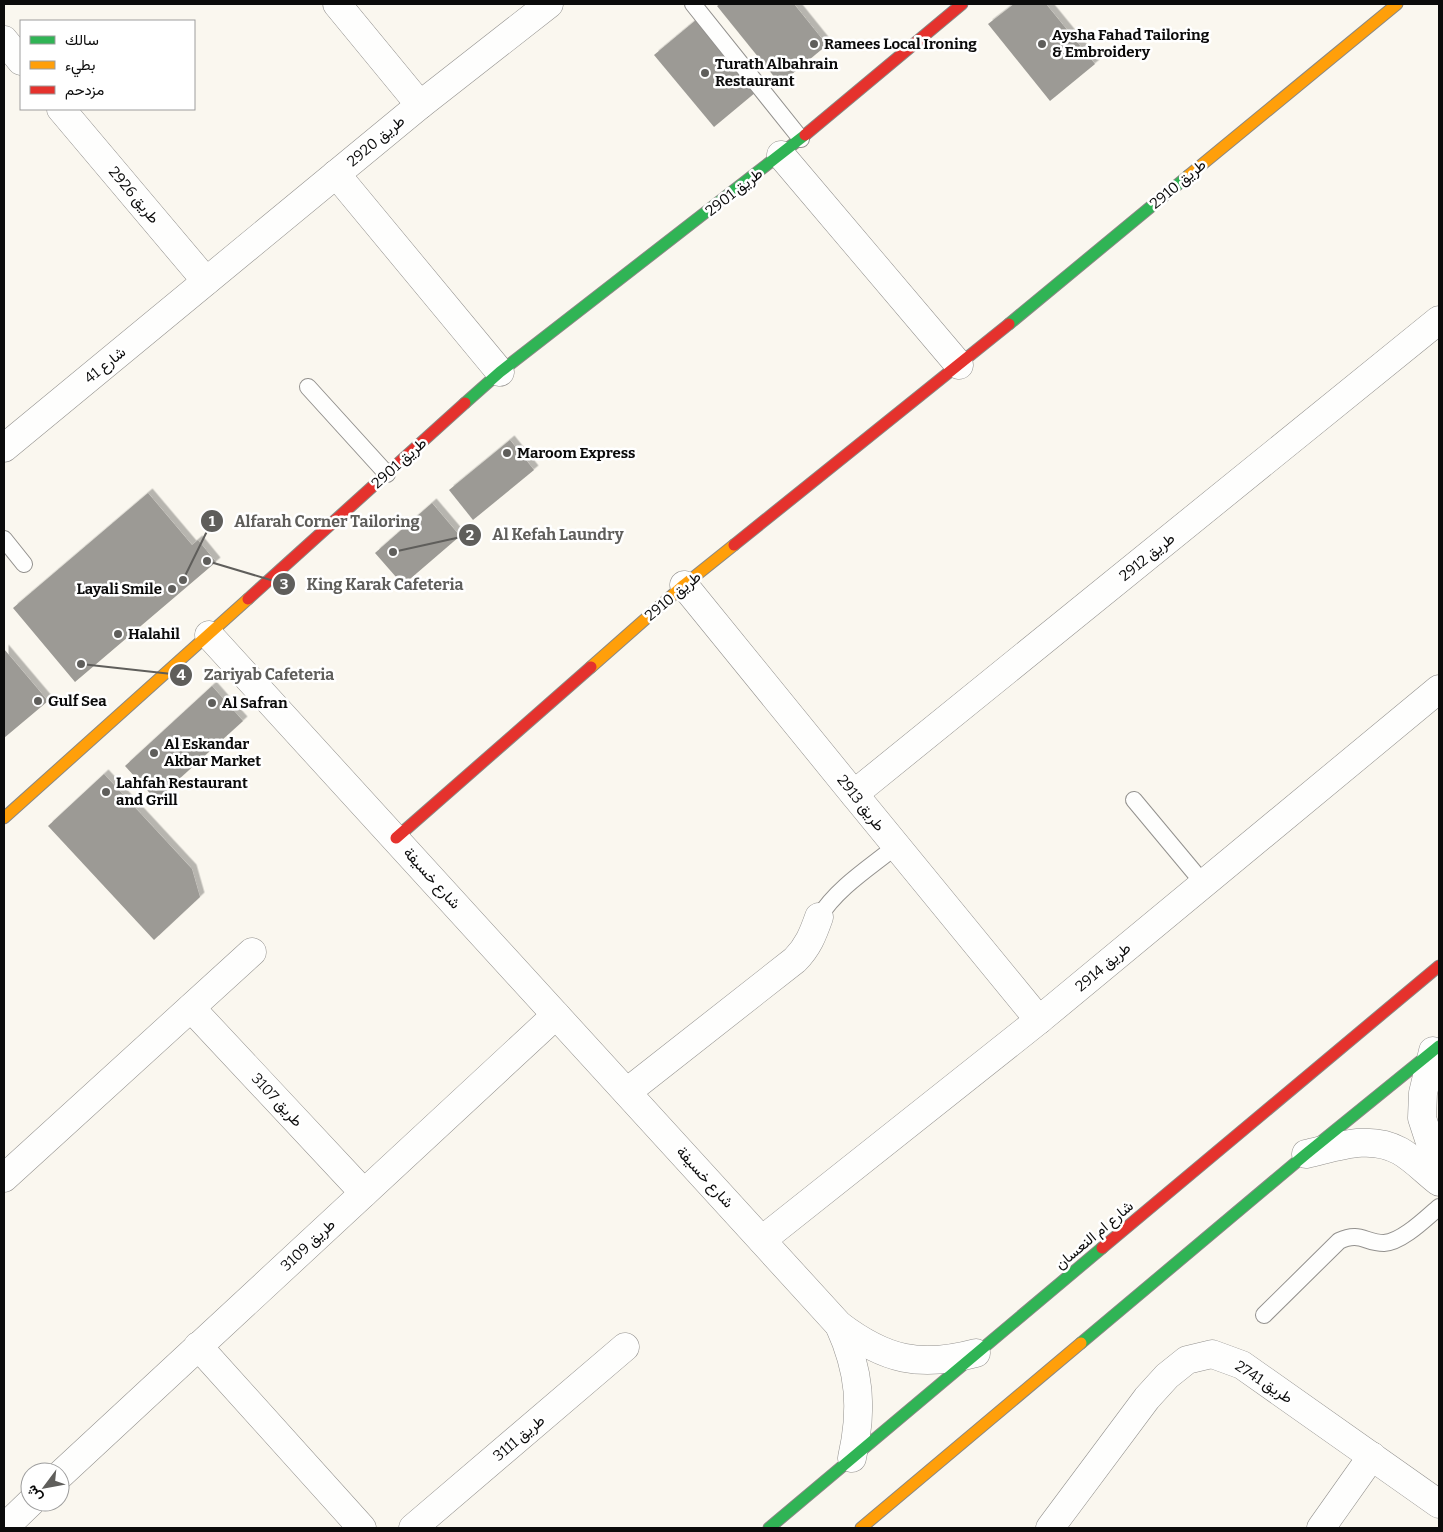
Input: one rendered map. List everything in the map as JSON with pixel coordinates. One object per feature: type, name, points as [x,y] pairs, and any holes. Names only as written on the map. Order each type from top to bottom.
[{"type":"street","points":[[336,4],[420,105]]},
{"type":"street","name":"طريق 2920","points":[[206,281],[420,105],[549,4]]},
{"type":"street","name":"طريق 2901","points":[[209,635],[500,372],[791,147],[962,4]]},
{"type":"street","name":"طريق 2910","points":[[396,838],[684,585],[960,365],[1397,4]]},
{"type":"street","points":[[4,40],[20,60]]},
{"type":"street","name":"طريق 2926","points":[[62,110],[206,281]]},
{"type":"street","points":[[791,147],[960,365]]},
{"type":"street","points":[[336,174],[500,372]]},
{"type":"street","name":"شارع 41","points":[[4,448],[206,281]]},
{"type":"street","name":"طريق 2912","points":[[854,794],[1439,320]]},
{"type":"street","name":"طريق 2913","points":[[684,585],[895,847],[1039,1020]]},
{"type":"street","points":[[4,818],[209,635]]},
{"type":"street","name":"شارع خسيفة","points":[[209,635],[840,1325],[859,1340],[881,1352],[904,1358],[929,1361],[953,1359],[976,1353]]},
{"type":"street","name":"طريق 2914","points":[[762,1240],[1039,1020],[1439,689]]},
{"type":"street","points":[[627,1092],[804,952],[819,916]]},
{"type":"street","points":[[4,1178],[252,952]]},
{"type":"street","name":"شارع ام النعسان","points":[[769,1528],[1439,966]]},
{"type":"street","name":"طريق 3107","points":[[191,1008],[364,1193]]},
{"type":"street","name":"طريق 3109","points":[[70,1466],[556,1015]]},
{"type":"street","points":[[861,1528],[1306,1154],[1436,1049]]},
{"type":"street","points":[[1436,1049],[1423,1093],[1422,1118],[1439,1170]]},
{"type":"street","points":[[1306,1154],[1360,1142],[1382,1144],[1399,1151],[1439,1182]]},
{"type":"street","name":"شارع خسيفة","points":[[840,1325],[849,1346],[858,1390],[860,1413],[852,1458]]},
{"type":"street","points":[[198,1346],[362,1528]]},
{"type":"street","name":"طريق 3111","points":[[413,1528],[626,1347]]},
{"type":"street","name":"طريق 2741","points":[[1050,1528],[1147,1398],[1167,1376],[1187,1360],[1212,1354],[1242,1365],[1439,1504]]},
{"type":"street","points":[[1321,1528],[1372,1456]]},
{"type":"street","points":[[4,1528],[21,1512]]},
{"type":"lane","points":[[692,4],[791,147]]},
{"type":"lane","points":[[308,386],[387,474]]},
{"type":"lane","points":[[4,539],[24,564]]},
{"type":"lane","points":[[1134,800],[1204,884]]},
{"type":"lane","points":[[819,916],[836,895],[895,847]]},
{"type":"lane","points":[[1264,1315],[1339,1241],[1350,1236],[1385,1243],[1402,1237],[1439,1207]]},
{"type":"building","points":[[720,4],[794,4],[827,45],[780,84],[717,6]]},
{"type":"building","name":"Aysha Fahad Tailoring & Embroidery","points":[[1014,4],[1046,4],[1095,64],[1050,101],[988,24]]},
{"type":"building","name":"Turath Albahrain Restaurant","points":[[696,20],[756,92],[714,127],[654,55]]},
{"type":"building","points":[[510,440],[534,470],[473,520],[449,490]]},
{"type":"building","points":[[148,493],[192,545],[198,540],[216,562],[75,682],[13,608]]},
{"type":"building","points":[[432,503],[460,536],[403,585],[375,553]]},
{"type":"building","points":[[4,649],[48,701],[4,738]]},
{"type":"building","points":[[212,686],[243,721],[156,800],[125,766]]},
{"type":"building","points":[[104,774],[192,869],[200,897],[154,940],[48,826]]},
{"type":"traffic: fast","points":[[465,403],[500,372],[805,135]]},
{"type":"traffic: fast","points":[[1009,324],[1188,176]]},
{"type":"traffic: fast","points":[[1081,1343],[1306,1154],[1439,1046]]},
{"type":"traffic: fast","points":[[769,1528],[1102,1248]]},
{"type":"traffic: slow","points":[[1188,176],[1397,4]]},
{"type":"traffic: slow","points":[[591,667],[684,585],[734,545]]},
{"type":"traffic: slow","points":[[4,818],[248,599]]},
{"type":"traffic: slow","points":[[861,1528],[1081,1343]]},
{"type":"traffic: jam","points":[[805,135],[962,4]]},
{"type":"traffic: jam","points":[[734,545],[1009,324]]},
{"type":"traffic: jam","points":[[248,599],[465,403]]},
{"type":"traffic: jam","points":[[396,838],[591,667]]},
{"type":"traffic: jam","points":[[1102,1248],[1439,966]]},
{"type":"place","name":"Ramees Local Ironing","points":[[814,44]]},
{"type":"place","name":"Aysha Fahad Tailoring & Embroidery","points":[[1042,44]]},
{"type":"place","name":"Turath Albahrain Restaurant","points":[[705,73]]},
{"type":"place","name":"Maroom Express","points":[[507,453]]},
{"type":"place","name":"Al Kefah Laundry","points":[[393,552]]},
{"type":"place","name":"King Karak Cafeteria","points":[[207,561]]},
{"type":"place","name":"Alfarah Corner Tailoring","points":[[183,580]]},
{"type":"place","name":"Layali Smile","points":[[172,589]]},
{"type":"place","name":"Halahil","points":[[118,634]]},
{"type":"place","name":"Zariyab Cafeteria","points":[[81,664]]},
{"type":"place","name":"Gulf Sea","points":[[38,701]]},
{"type":"place","name":"Al Safran","points":[[212,703]]},
{"type":"place","name":"Al Eskandar Akbar Market","points":[[154,753]]},
{"type":"place","name":"Lahfah Restaurant and Grill","points":[[106,792]]}]
